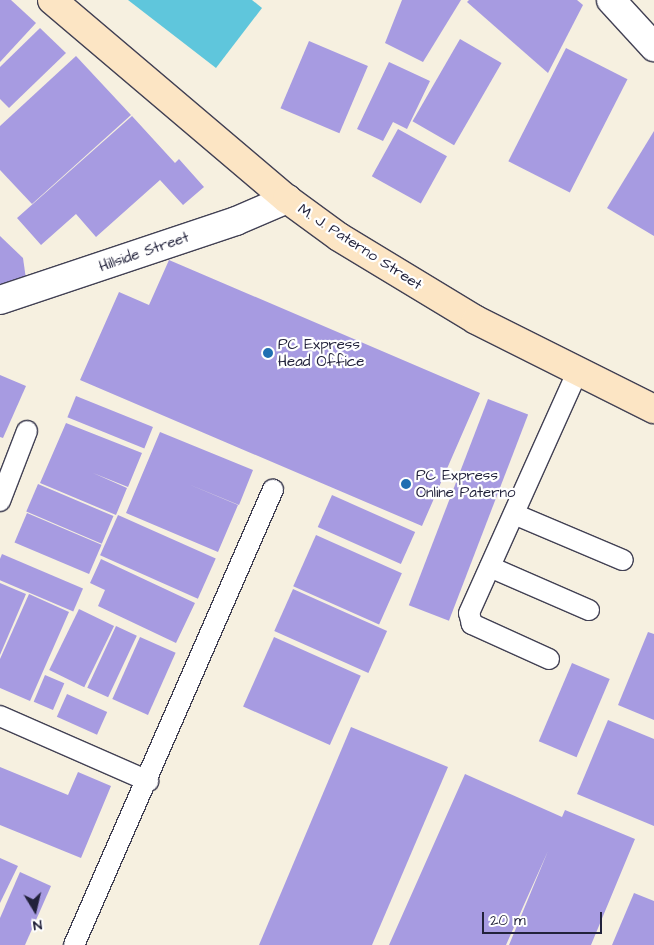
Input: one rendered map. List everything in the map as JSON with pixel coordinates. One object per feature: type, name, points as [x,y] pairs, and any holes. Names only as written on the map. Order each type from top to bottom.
[{"type":"main road","name":"M. J. Paterno Street","points":[[52,0],[287,199],[339,237],[467,315],[577,373],[654,409]]},
{"type":"street","points":[[612,0],[654,47]]},
{"type":"street","name":"Hillside Street","points":[[0,300],[236,221],[287,199]]},
{"type":"lane","points":[[549,659],[472,624],[468,613],[577,373]]},
{"type":"lane","points":[[0,501],[27,431]]},
{"type":"lane","points":[[74,945],[148,780],[273,490]]},
{"type":"lane","points":[[514,514],[623,560]]},
{"type":"lane","points":[[490,567],[589,610]]},
{"type":"lane","points":[[0,716],[148,780]]},
{"type":"water","points":[[128,0],[252,0],[262,8],[216,68]]},
{"type":"building","points":[[0,0],[11,0],[36,23],[0,62]]},
{"type":"building","points":[[402,0],[461,0],[423,62],[385,43]]},
{"type":"building","points":[[469,0],[577,0],[583,5],[548,73],[467,2]]},
{"type":"building","points":[[40,28],[66,53],[9,108],[0,99],[0,67]]},
{"type":"building","points":[[460,39],[502,63],[454,145],[412,121]]},
{"type":"building","points":[[309,41],[368,66],[339,133],[280,108]]},
{"type":"building","points":[[566,48],[627,79],[570,192],[508,161]]},
{"type":"building","points":[[76,56],[131,115],[32,204],[0,170],[0,126]]},
{"type":"building","points":[[389,62],[430,81],[407,129],[393,122],[383,141],[357,129]]},
{"type":"building","points":[[132,116],[175,163],[179,159],[204,187],[183,205],[160,180],[96,237],[76,214],[41,245],[17,218]]},
{"type":"building","points":[[398,129],[447,156],[421,203],[372,176]]},
{"type":"building","points":[[654,131],[654,236],[607,208]]},
{"type":"building","points":[[0,236],[23,258],[26,279],[0,284]]},
{"type":"building","points":[[169,260],[480,393],[422,526],[80,380],[119,292],[149,305]]},
{"type":"building","points":[[0,375],[26,386],[3,438],[0,437]]},
{"type":"building","points":[[76,396],[153,427],[144,448],[67,417]]},
{"type":"building","points":[[488,399],[528,414],[449,621],[409,605]]},
{"type":"building","points":[[66,423],[142,453],[128,487],[93,473],[127,488],[116,515],[40,483]]},
{"type":"building","points":[[160,432],[253,470],[239,505],[188,484],[238,505],[218,552],[126,513]]},
{"type":"building","points":[[38,484],[113,516],[102,544],[26,512]]},
{"type":"building","points":[[332,495],[415,532],[401,564],[318,527]]},
{"type":"building","points":[[27,513],[102,545],[89,574],[14,542]]},
{"type":"building","points":[[118,515],[216,559],[198,599],[100,555]]},
{"type":"building","points":[[316,535],[402,573],[379,624],[293,586]]},
{"type":"building","points":[[2,554],[83,588],[73,611],[0,580],[0,559]]},
{"type":"building","points":[[101,559],[195,603],[176,643],[98,606],[105,590],[90,583]]},
{"type":"building","points":[[0,583],[26,594],[0,655]]},
{"type":"building","points":[[293,589],[387,631],[368,673],[274,631]]},
{"type":"building","points":[[29,594],[69,612],[30,701],[0,688],[0,659]]},
{"type":"building","points":[[79,609],[114,626],[84,687],[49,670]]},
{"type":"building","points":[[116,626],[137,636],[108,697],[87,688]]},
{"type":"building","points":[[648,632],[654,634],[654,720],[618,705]]},
{"type":"building","points":[[140,637],[176,653],[148,715],[112,699]]},
{"type":"building","points":[[274,637],[361,676],[330,745],[243,706]]},
{"type":"building","points":[[572,663],[610,679],[577,757],[539,741]]},
{"type":"building","points":[[45,675],[64,683],[53,710],[34,702]]},
{"type":"building","points":[[67,694],[107,712],[97,735],[57,717]]},
{"type":"building","points":[[608,720],[654,739],[654,826],[577,794]]},
{"type":"building","points":[[351,727],[448,767],[372,945],[259,945]]},
{"type":"building","points":[[0,767],[68,795],[78,772],[111,786],[81,858],[0,825]]},
{"type":"building","points":[[465,774],[562,817],[565,810],[635,839],[591,945],[509,945],[548,851],[506,945],[389,945]]},
{"type":"building","points":[[0,858],[18,866],[0,903]]},
{"type":"building","points":[[20,872],[51,886],[25,945],[0,945],[0,918]]},
{"type":"building","points":[[634,893],[654,901],[654,945],[612,945]]},
{"type":"place","name":"PC Express Head Office","points":[[268,353]]},
{"type":"place","name":"PC Express Online Paterno","points":[[406,484]]}]
